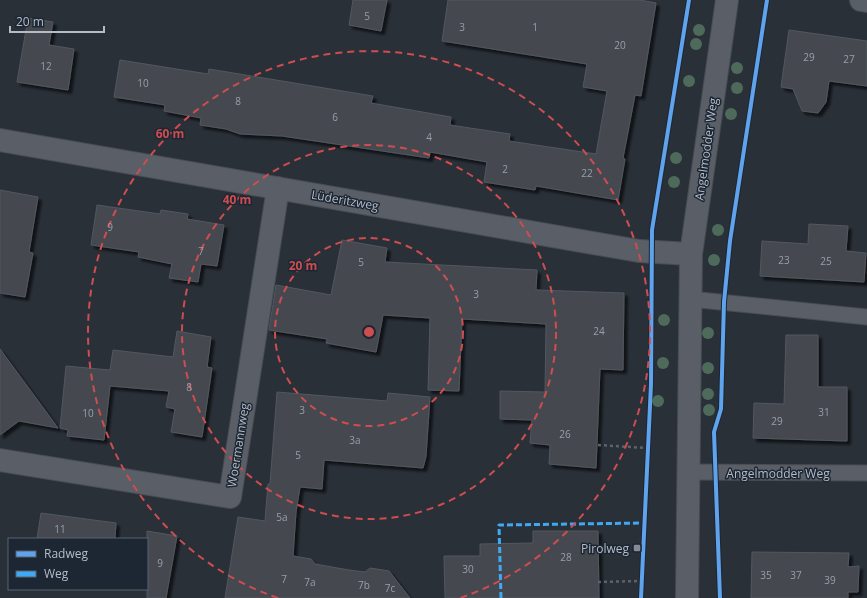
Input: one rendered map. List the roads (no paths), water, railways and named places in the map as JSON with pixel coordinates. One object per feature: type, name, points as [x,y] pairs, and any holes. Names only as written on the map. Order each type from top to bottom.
[{"type":"street","name":"Angelmodder Weg","points":[[687,598],[691,254],[727,0]]},
{"type":"street","points":[[861,0],[867,1]]},
{"type":"street","name":"Lüderitzweg","points":[[0,140],[639,251],[691,254]]},
{"type":"street","name":"Woermannweg","points":[[0,460],[230,496],[278,188]]},
{"type":"lane","points":[[690,299],[867,317]]},
{"type":"lane","name":"Angelmodder Weg","points":[[689,472],[867,473]]},
{"type":"place","name":"Pirolweg","points":[[637,548]]}]
